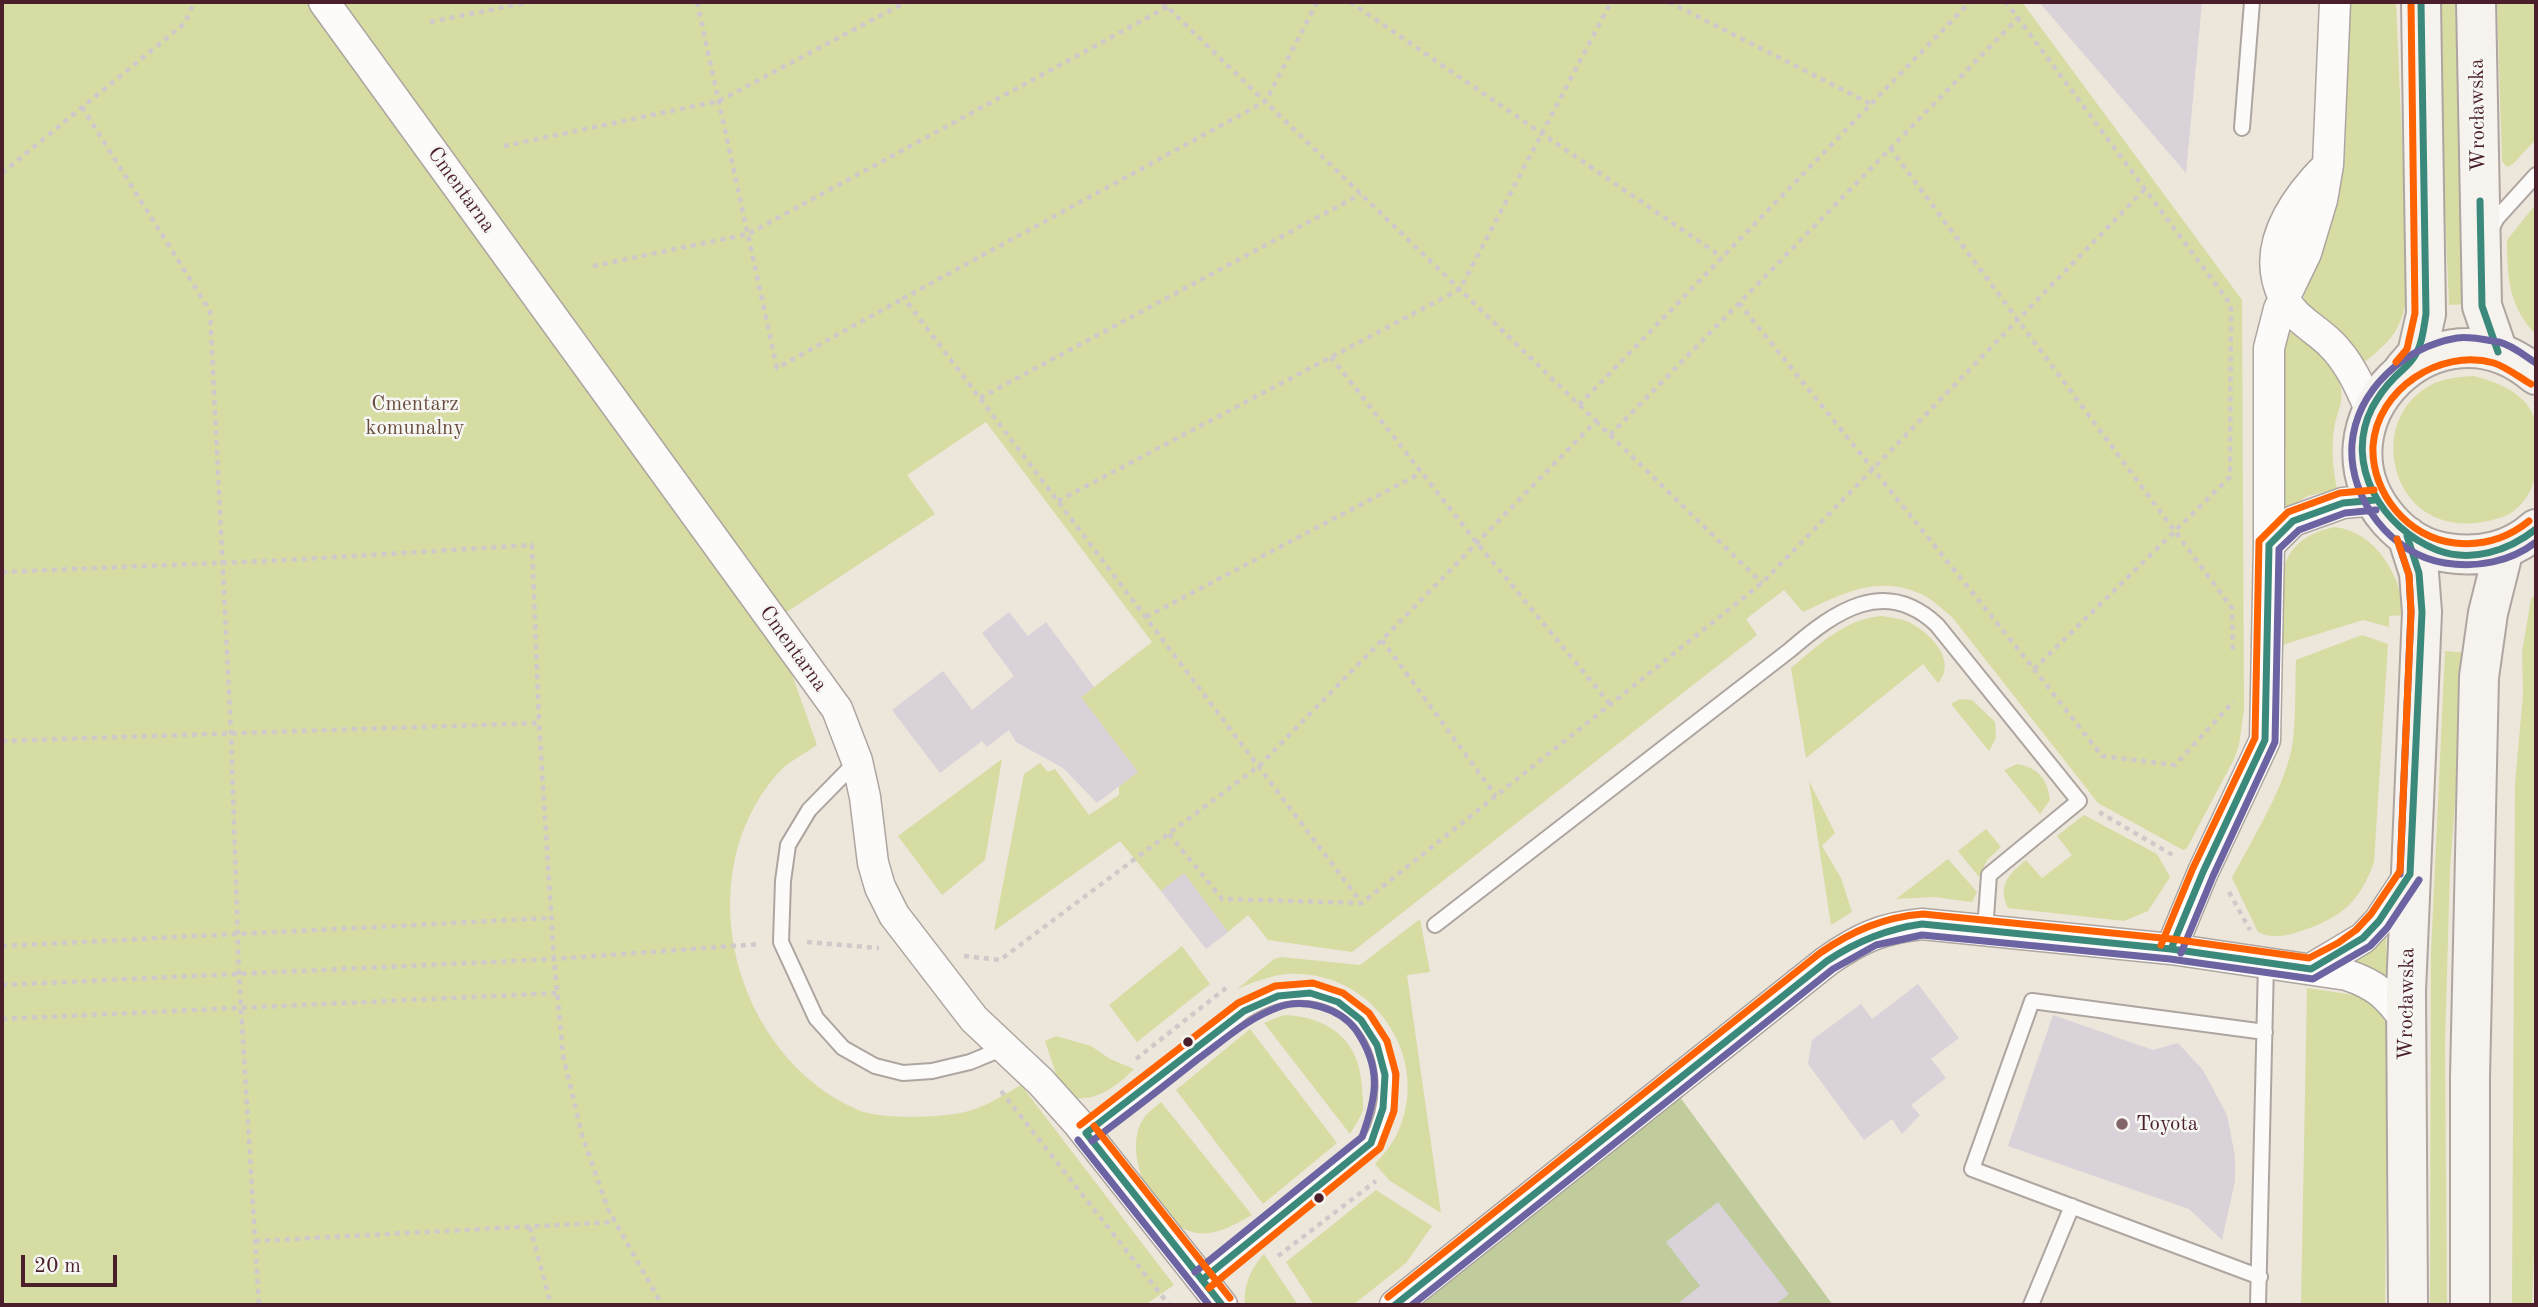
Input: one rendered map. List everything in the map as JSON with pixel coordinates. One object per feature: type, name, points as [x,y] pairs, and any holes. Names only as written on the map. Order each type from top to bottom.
[{"type":"main road","points":[[2421,2],[2426,314],[2417,354],[2390,382],[2371,412],[2366,429],[2364,465],[2368,483],[2384,513],[2407,536],[2425,547],[2444,553],[2484,554],[2519,542],[2536,529]]},
{"type":"main road","name":"Wrocławska","points":[[2476,2],[2482,306],[2498,352]]},
{"type":"main road","points":[[2404,369],[2439,352],[2478,348],[2514,359],[2536,375]]},
{"type":"main road","name":"Wrocławska","points":[[2407,536],[2419,573],[2422,612],[2406,1021],[2408,1305]]},
{"type":"main road","points":[[2470,1305],[2470,1077],[2479,677],[2487,613],[2504,549]]},
{"type":"street","name":"Cmentarna","points":[[324,2],[837,709],[857,761],[865,797],[873,863],[880,887],[894,915],[974,1018],[1041,1082],[1086,1133],[1222,1305]]},
{"type":"street","points":[[2335,2],[2328,165],[2308,185],[2290,211],[2281,231],[2277,277],[2284,300],[2303,322],[2331,344],[2349,368],[2371,412]]},
{"type":"street","points":[[2171,949],[2203,872],[2265,740],[2269,348],[2284,300]]},
{"type":"street","points":[[2269,545],[2293,521],[2343,503],[2375,499]]},
{"type":"street","points":[[2311,970],[2362,938],[2379,921],[2410,874]]},
{"type":"street","points":[[1395,1305],[1827,961],[1856,941],[1876,932],[1922,924],[2171,949],[2260,951],[2311,970],[2347,975],[2367,982],[2385,993],[2406,1021]]},
{"type":"lane","points":[[2242,128],[2252,2]]},
{"type":"lane","points":[[2481,247],[2497,218],[2536,175]]},
{"type":"lane","points":[[1435,925],[1817,627],[1854,606],[1869,602],[1907,604],[1924,613],[1937,625],[2079,801],[1989,875],[1985,931]]},
{"type":"lane","points":[[857,761],[809,810],[788,845],[781,907],[781,942],[816,1018],[843,1048],[875,1066],[903,1073],[932,1071],[971,1062],[1004,1048]]},
{"type":"lane","points":[[2258,1305],[2265,1032],[2260,951]]},
{"type":"lane","points":[[1086,1133],[1246,1009],[1268,997],[1288,992],[1308,992],[1333,999],[1357,1016],[1374,1035],[1384,1059],[1387,1082],[1381,1125],[1371,1143],[1202,1280]]},
{"type":"lane","points":[[2260,1277],[1972,1169],[2032,1002],[2265,1032]]},
{"type":"lane","points":[[2031,1305],[2072,1206]]},
{"type":"path","points":[[2,173],[186,23],[194,2]]},
{"type":"path","points":[[430,22],[529,2]]},
{"type":"path","points":[[697,2],[777,368],[1266,102],[1317,2]]},
{"type":"path","points":[[504,146],[719,101],[906,2]]},
{"type":"path","points":[[1162,2],[1169,4],[1266,102],[1762,583]]},
{"type":"path","points":[[1350,2],[1722,257]]},
{"type":"path","points":[[1058,501],[1460,289],[1611,2]]},
{"type":"path","points":[[1669,2],[1871,104]]},
{"type":"path","points":[[1579,405],[1970,2]]},
{"type":"path","points":[[2006,2],[2231,305],[2230,477],[2034,669]]},
{"type":"path","points":[[593,266],[748,234],[1169,4]]},
{"type":"path","points":[[1610,435],[2019,17]]},
{"type":"path","points":[[82,107],[210,311],[231,733],[239,974],[259,1305]]},
{"type":"path","points":[[1890,148],[2231,608],[2233,661]]},
{"type":"path","points":[[1169,834],[1222,900],[1362,903],[1762,583],[2145,189]]},
{"type":"path","points":[[980,397],[1361,194]]},
{"type":"path","points":[[904,298],[1362,903]]},
{"type":"path","points":[[1739,303],[2102,756],[2175,765],[2234,701],[2233,688]]},
{"type":"path","points":[[1331,357],[1477,543],[1610,704]]},
{"type":"path","points":[[2,985],[554,959],[781,942],[807,942],[1000,960],[1259,766],[1595,421]]},
{"type":"path","points":[[1146,617],[1422,473]]},
{"type":"path","points":[[2,572],[289,560],[531,545],[539,723],[563,1055],[582,1135],[608,1209],[662,1305]]},
{"type":"path","points":[[1382,640],[1496,796]]},
{"type":"path","points":[[2,741],[539,723]]},
{"type":"path","points":[[2079,801],[2182,861]]},
{"type":"path","points":[[2223,882],[2260,951]]},
{"type":"path","points":[[2,946],[552,918]]},
{"type":"path","points":[[1136,1059],[1226,988]]},
{"type":"path","points":[[2,1019],[558,993]]},
{"type":"path","points":[[998,1087],[1169,1305]]},
{"type":"path","points":[[1278,1256],[1376,1181]]},
{"type":"path","points":[[255,1241],[615,1222]]},
{"type":"path","points":[[530,1227],[551,1305]]},
{"type":"green space","name":"Cmentarz komunalny","points":[[2,2],[2022,2],[2242,300],[2244,709],[2239,745],[2187,848],[2183,850],[2098,803],[1952,617],[1929,599],[1905,588],[1875,586],[1846,593],[1803,612],[1784,590],[1746,619],[1757,635],[1352,952],[1268,940],[1248,915],[1228,932],[1184,874],[1161,891],[1120,841],[994,931],[1024,774],[1040,763],[1048,772],[1055,769],[1089,815],[1119,795],[1119,786],[1138,772],[1080,698],[1152,642],[986,422],[907,475],[935,514],[773,621],[817,745],[778,773],[750,815],[734,862],[730,911],[737,960],[754,1007],[780,1049],[815,1084],[858,1110],[897,1117],[958,1113],[996,1100],[1021,1085],[1174,1285],[1145,1305],[2,1305]]},
{"type":"green space","points":[[2350,2],[2396,2],[2407,257],[2407,294],[2402,317],[2391,338],[2360,364],[2303,300],[2345,158]]},
{"type":"green space","points":[[2436,2],[2455,2],[2463,206],[2470,304],[2449,305]]},
{"type":"green space","points":[[2497,2],[2536,2],[2536,139],[2507,167],[2502,161]]},
{"type":"green space","points":[[2536,204],[2536,335],[2520,313],[2511,291],[2507,240]]},
{"type":"green space","points":[[2291,332],[2296,332],[2309,341],[2326,357],[2337,375],[2342,395],[2333,444],[2337,489],[2308,496],[2289,507],[2283,507],[2283,360],[2287,338]]},
{"type":"green space","points":[[2473,376],[2503,386],[2528,406],[2537,429],[2535,472],[2526,498],[2511,513],[2479,523],[2454,523],[2421,509],[2404,489],[2395,463],[2394,436],[2404,411],[2428,386],[2453,378]]},
{"type":"green space","points":[[2335,527],[2350,531],[2375,547],[2392,572],[2405,615],[2389,616],[2389,627],[2363,620],[2282,645],[2281,588],[2283,571],[2289,556],[2298,544],[2313,534]]},
{"type":"green space","points":[[2536,593],[2536,1194],[2532,1305],[2512,1305],[2515,784],[2523,694],[2522,652],[2531,599]]},
{"type":"green space","points":[[1881,616],[1903,620],[1930,637],[1942,655],[1944,674],[1938,683],[1923,664],[1806,758],[1791,668],[1843,628],[1867,618]]},
{"type":"green space","points":[[2362,635],[2388,644],[2374,862],[2362,888],[2338,914],[2315,926],[2290,934],[2274,936],[2258,932],[2232,878],[2277,792],[2290,757],[2295,720],[2296,660]]},
{"type":"green space","points":[[2445,651],[2466,653],[2450,870],[2445,1045],[2447,1305],[2430,1305],[2431,953]]},
{"type":"green space","points":[[1960,699],[1972,700],[1995,722],[1996,738],[1989,751],[1951,704]]},
{"type":"green space","points":[[1002,759],[985,860],[942,895],[898,836]]},
{"type":"green space","points":[[2017,764],[2031,768],[2041,776],[2047,786],[2050,800],[2040,814],[2004,770]]},
{"type":"green space","points":[[1809,781],[1835,833],[1822,846],[1841,878],[1852,912],[1831,925]]},
{"type":"green space","points":[[2084,815],[2157,854],[2170,877],[2148,911],[2124,921],[2008,908],[2004,886],[2014,870],[2026,860],[2042,878],[2072,855],[2057,836]]},
{"type":"green space","points":[[1986,829],[2001,847],[1987,860],[1979,877],[1958,851]]},
{"type":"green space","points":[[1948,859],[1977,892],[1972,902],[1934,897],[1896,899]]},
{"type":"green space","points":[[1420,919],[1430,972],[1407,975],[1441,1213],[1390,1181],[1375,1164],[1397,1134],[1406,1107],[1408,1079],[1402,1053],[1391,1028],[1374,1007],[1353,990],[1328,979],[1300,974],[1276,976],[1237,989],[1274,959],[1281,957],[1360,965]]},
{"type":"green space","points":[[2386,932],[2387,976],[2385,978],[2356,967],[2351,959]]},
{"type":"green space","points":[[1182,946],[1210,984],[1137,1042],[1109,1005]]},
{"type":"green space","points":[[2307,988],[2368,997],[2388,1026],[2385,1305],[2301,1305]]},
{"type":"green space","points":[[1284,1015],[1315,1020],[1339,1034],[1348,1044],[1360,1071],[1363,1107],[1361,1116],[1350,1134],[1264,1023]]},
{"type":"green space","points":[[1250,1029],[1337,1143],[1263,1204],[1176,1090]]},
{"type":"green space","points":[[1056,1036],[1091,1046],[1110,1059],[1134,1069],[1101,1094],[1086,1098],[1070,1096],[1062,1092],[1045,1041]]},
{"type":"green space","points":[[1671,1085],[1833,1305],[1395,1305]]},
{"type":"green space","points":[[1161,1102],[1252,1215],[1219,1231],[1197,1233],[1183,1228],[1158,1207],[1142,1177],[1136,1145],[1142,1121]]},
{"type":"green space","points":[[1376,1190],[1432,1226],[1406,1263],[1353,1305],[1314,1305],[1286,1262]]},
{"type":"green space","points":[[1264,1254],[1298,1305],[1245,1305],[1249,1278]]},
{"type":"building","points":[[2039,2],[2202,2],[2186,173]]},
{"type":"building","points":[[1009,612],[1028,636],[1046,622],[1094,687],[1081,697],[1138,772],[1097,803],[1063,768],[1016,742],[1009,730],[987,747],[982,741],[940,773],[892,710],[943,671],[972,710],[1014,676],[982,633]]},
{"type":"building","points":[[1184,873],[1228,932],[1206,949],[1161,891]]},
{"type":"building","points":[[1918,984],[1959,1038],[1931,1059],[1946,1078],[1911,1105],[1920,1115],[1902,1134],[1892,1119],[1864,1140],[1808,1064],[1812,1040],[1861,1004],[1872,1019]]},
{"type":"building","name":"Toyota","points":[[2053,1015],[2153,1050],[2178,1043],[2203,1070],[2227,1115],[2235,1156],[2235,1181],[2222,1240],[2189,1209],[2008,1146]]},
{"type":"building","points":[[1718,1202],[1789,1294],[1775,1305],[1676,1305],[1700,1286],[1666,1242]]},
{"type":"transit line","points":[[2396,362],[2407,349],[2415,313],[2411,2]]},
{"type":"transit line","points":[[2421,2],[2426,314],[2416,354],[2379,396],[2372,408],[2364,430],[2362,451],[2366,472],[2373,492],[2385,511],[2400,527],[2437,550],[2463,555],[2489,553],[2514,543],[2536,529]]},
{"type":"transit line","points":[[2480,201],[2482,306],[2498,352]]},
{"type":"transit line","points":[[2536,363],[2504,343],[2472,338],[2457,338],[2419,351],[2402,361],[2374,389],[2363,406],[2352,444],[2357,485],[2366,504],[2377,521],[2408,549],[2445,563],[2469,565],[2504,559],[2536,542]]},
{"type":"transit line","points":[[2529,521],[2513,532],[2485,542],[2455,543],[2422,532],[2408,523],[2386,496],[2378,480],[2373,446],[2377,425],[2386,407],[2415,377],[2433,368],[2473,360],[2494,363],[2531,384]]},
{"type":"transit line","points":[[2161,945],[2193,868],[2255,738],[2259,541],[2288,512],[2340,493],[2374,490]]},
{"type":"transit line","points":[[2171,949],[2203,872],[2265,740],[2269,545],[2293,521],[2343,503],[2375,500]]},
{"type":"transit line","points":[[2181,953],[2213,876],[2275,742],[2279,549],[2299,530],[2345,513],[2376,510]]},
{"type":"transit line","points":[[2407,536],[2419,573],[2422,612],[2410,874]]},
{"type":"transit line","points":[[2397,539],[2409,575],[2411,612],[2400,874]]},
{"type":"transit line","points":[[1388,1297],[1820,953],[1869,926],[1895,918],[1923,914],[2172,939],[2309,958],[2356,930],[2371,914],[2400,871],[2411,612],[2409,575],[2397,539]]},
{"type":"transit line","points":[[1395,1305],[1827,961],[1872,937],[1922,924],[2171,949],[2311,969],[2363,938],[2379,921],[2410,874]]},
{"type":"transit line","points":[[1412,1305],[1833,969],[1876,945],[1922,935],[2170,959],[2313,979],[2370,946],[2387,928],[2419,880]]},
{"type":"transit line","points":[[1080,1125],[1238,1003],[1275,986],[1313,983],[1343,993],[1369,1013],[1387,1041],[1396,1074],[1394,1111],[1380,1148],[1209,1288]]},
{"type":"transit line","points":[[1086,1133],[1244,1011],[1278,996],[1310,993],[1338,1002],[1361,1020],[1377,1045],[1385,1075],[1383,1108],[1371,1143],[1202,1280]]},
{"type":"transit line","points":[[1092,1141],[1227,1037],[1247,1023],[1279,1007],[1299,1004],[1321,1007],[1341,1016],[1356,1030],[1370,1057],[1374,1082],[1374,1095],[1362,1137],[1195,1272]]},
{"type":"transit line","points":[[1094,1126],[1230,1298]]},
{"type":"transit line","points":[[1086,1133],[1222,1305]]},
{"type":"transit line","points":[[1078,1140],[1209,1305]]},
{"type":"place","name":"Toyota","points":[[2122,1124]]}]
